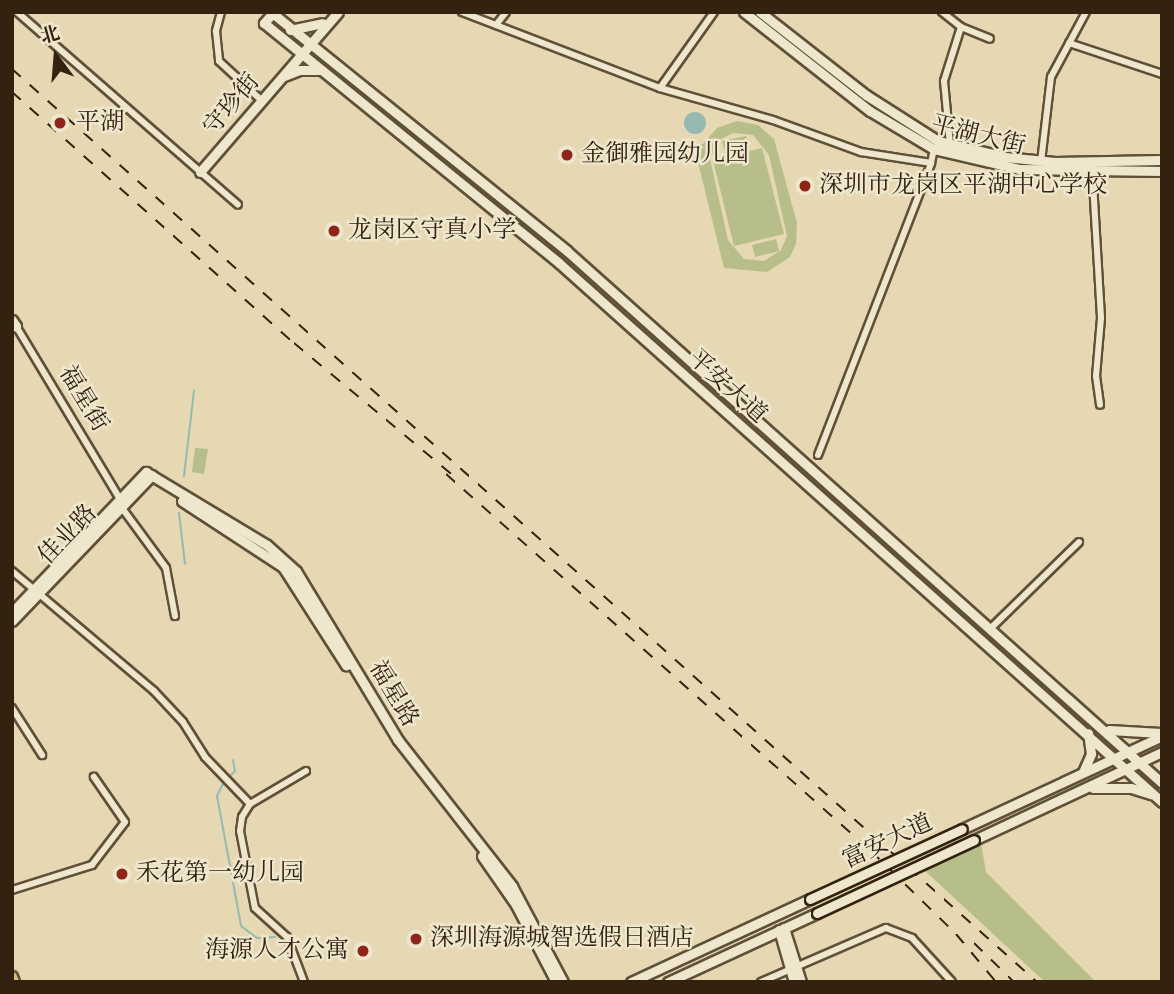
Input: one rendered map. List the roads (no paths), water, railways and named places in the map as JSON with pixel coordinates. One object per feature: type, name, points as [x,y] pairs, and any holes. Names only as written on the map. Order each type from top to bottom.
[{"type":"street","points":[[18,12],[238,205]]},
{"type":"street","points":[[221,12],[216,31],[216,54],[226,70],[261,100]]},
{"type":"street","name":"守珍街","points":[[322,27],[331,12]]},
{"type":"street","name":"守珍街","points":[[200,172],[300,52],[338,12]]},
{"type":"street","points":[[462,12],[660,88],[773,120],[862,152],[931,163]]},
{"type":"street","points":[[496,25],[506,12]]},
{"type":"street","points":[[660,88],[714,12]]},
{"type":"street","name":"平湖大街","points":[[744,12],[870,111],[933,149],[1040,165],[1162,171]]},
{"type":"street","name":"平湖大街","points":[[760,12],[866,95],[950,145],[1040,165]]},
{"type":"street","points":[[942,12],[953,15],[961,27],[990,39]]},
{"type":"street","points":[[1040,165],[1051,77],[1086,12]]},
{"type":"street","name":"平安大道","points":[[1159,799],[593,294],[264,23],[271,14],[603,283],[1104,728],[1162,783]]},
{"type":"street","points":[[290,30],[322,27],[321,44],[328,60]]},
{"type":"street","points":[[950,145],[944,81],[961,27]]},
{"type":"street","points":[[1069,43],[1162,74]]},
{"type":"street","points":[[280,78],[300,70],[323,70]]},
{"type":"street","points":[[818,456],[931,163],[933,149]]},
{"type":"street","name":"平湖大街","points":[[1092,166],[1162,160]]},
{"type":"street","points":[[1092,166],[1101,327],[1096,376],[1100,405]]},
{"type":"street","points":[[593,294],[603,283]]},
{"type":"street","name":"福星街","points":[[13,323],[121,503],[166,568],[176,616]]},
{"type":"street","name":"佳业路","points":[[12,612],[36,591],[147,476]]},
{"type":"street","name":"福星路","points":[[147,476],[267,553],[290,574],[399,752],[507,890],[556,982]]},
{"type":"street","name":"福星路","points":[[147,476],[267,545],[296,571],[398,740],[512,886],[563,982]]},
{"type":"street","points":[[991,628],[1079,542]]},
{"type":"street","points":[[12,571],[163,699],[220,774],[250,804]]},
{"type":"street","name":"佳业路","points":[[12,621],[36,591]]},
{"type":"street","points":[[12,708],[42,755]]},
{"type":"street","points":[[1104,728],[1133,735],[1162,734]]},
{"type":"street","points":[[1082,773],[1091,754],[1087,732]]},
{"type":"street","name":"富安大道","points":[[631,982],[1116,758],[1162,734]]},
{"type":"street","name":"富安大道","points":[[668,982],[1162,752]]},
{"type":"street","points":[[304,982],[287,937],[255,908],[240,831],[242,817],[250,804],[306,771]]},
{"type":"street","points":[[12,890],[92,865],[125,822],[94,777]]},
{"type":"street","points":[[1081,790],[1122,787],[1159,799]]},
{"type":"street","points":[[761,982],[879,929],[894,928],[912,937],[952,982]]},
{"type":"street","points":[[782,929],[793,967],[801,982]]},
{"type":"street","points":[[793,967],[794,982]]},
{"type":"water","points":[[695,112],[703,115],[706,123],[703,131],[695,134],[687,131],[684,123],[687,115]]},
{"type":"waterway","points":[[184,476],[194,391]]},
{"type":"waterway","points":[[179,513],[185,564]]},
{"type":"waterway","points":[[228,778],[235,771],[233,760]]},
{"type":"waterway","points":[[224,782],[217,796],[241,926],[257,938],[275,937]]},
{"type":"railway","points":[[12,69],[1037,982]]},
{"type":"railway","points":[[12,92],[294,343],[456,478]]},
{"type":"railway","points":[[446,474],[871,851],[956,934],[996,982]]},
{"type":"railway","points":[[974,943],[1014,982]]},
{"type":"place","name":"平湖","points":[[60,123]]},
{"type":"place","name":"金御雅园幼儿园","points":[[567,155]]},
{"type":"place","name":"深圳市龙岗区平湖中心学校","points":[[805,186]]},
{"type":"place","name":"龙岗区守真小学","points":[[334,231]]},
{"type":"place","name":"禾花第一幼儿园","points":[[122,874]]},
{"type":"place","name":"深圳海源城智选假日酒店","points":[[416,939]]},
{"type":"place","name":"海源人才公寓","points":[[363,951]]}]
